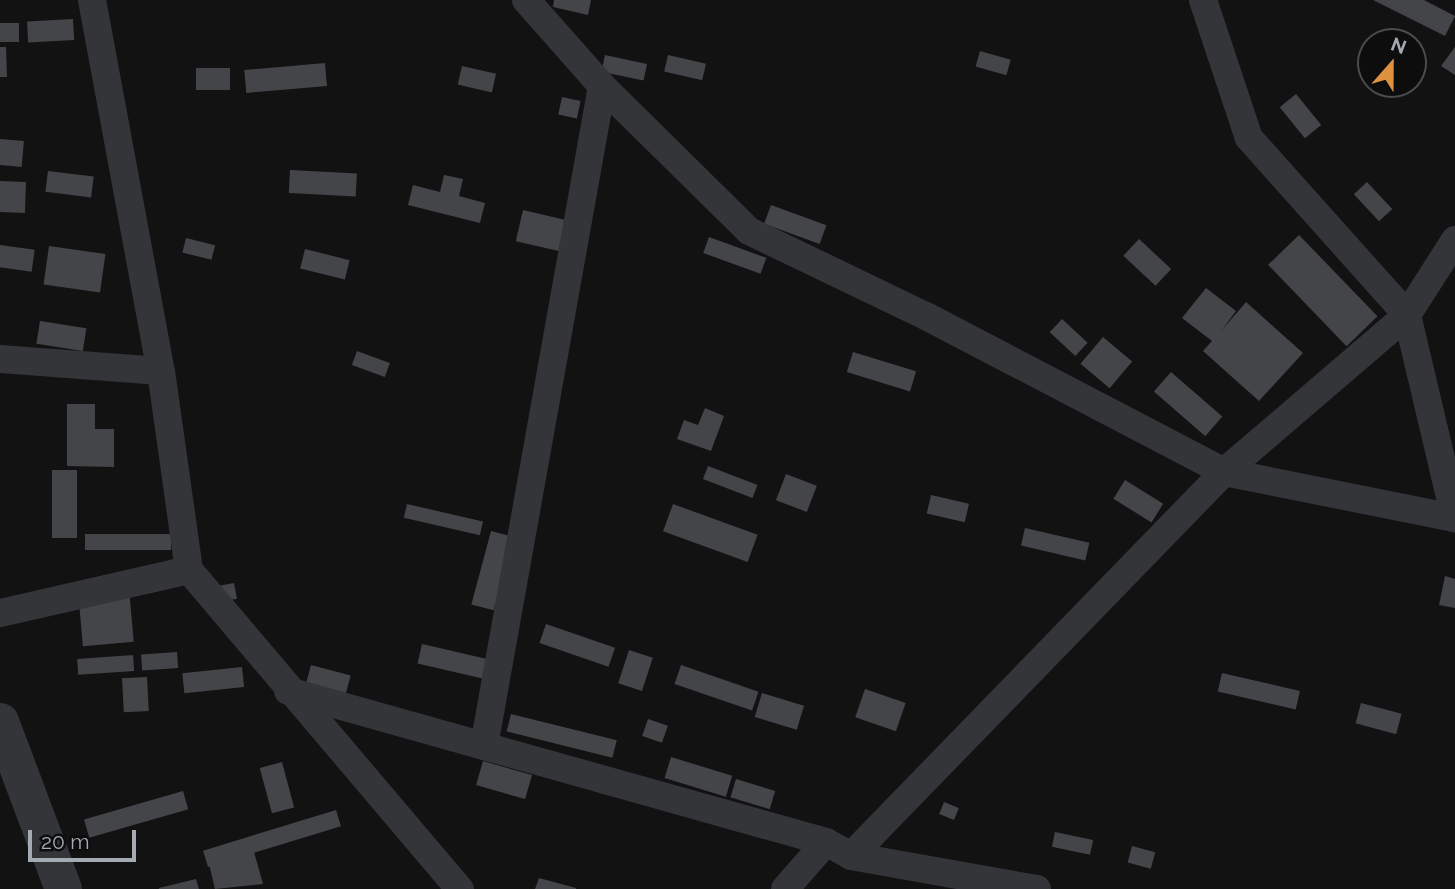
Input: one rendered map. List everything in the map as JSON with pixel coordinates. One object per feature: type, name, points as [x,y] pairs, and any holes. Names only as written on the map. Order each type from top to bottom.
[{"type":"street","points":[[92,0],[161,371],[190,570],[288,691],[460,889]]},
{"type":"street","points":[[526,0],[602,86],[749,231],[926,316],[1224,472],[1455,518],[1406,315],[1248,138],[1203,0]]},
{"type":"street","points":[[484,746],[602,86]]},
{"type":"street","points":[[851,856],[1224,472],[1406,315],[1455,240]]},
{"type":"street","points":[[0,359],[161,371]]},
{"type":"street","points":[[0,613],[190,570]]},
{"type":"street","points":[[288,691],[826,842],[851,856],[1037,889]]},
{"type":"street","points":[[0,721],[63,889]]},
{"type":"street","points":[[785,889],[826,842]]},
{"type":"building","points":[[554,0],[591,0],[588,15],[553,7]]},
{"type":"building","points":[[1373,0],[1424,0],[1455,16],[1445,36]]},
{"type":"building","points":[[73,19],[74,40],[28,42],[27,21]]},
{"type":"building","points":[[0,23],[19,23],[19,42],[0,42]]},
{"type":"building","points":[[0,47],[6,47],[7,77],[0,77]]},
{"type":"building","points":[[1455,47],[1455,75],[1441,66]]},
{"type":"building","points":[[980,51],[1011,60],[1006,75],[976,66]]},
{"type":"building","points":[[605,55],[647,64],[644,81],[601,72]]},
{"type":"building","points":[[668,55],[706,64],[702,80],[664,72]]},
{"type":"building","points":[[325,63],[327,86],[246,93],[244,70]]},
{"type":"building","points":[[462,66],[496,74],[492,92],[458,85]]},
{"type":"building","points":[[196,68],[230,68],[230,90],[196,90]]},
{"type":"building","points":[[1296,94],[1321,125],[1305,138],[1280,107]]},
{"type":"building","points":[[562,97],[581,101],[577,119],[558,115]]},
{"type":"building","points":[[0,139],[24,141],[22,167],[0,165]]},
{"type":"building","points":[[290,170],[357,174],[356,196],[289,193]]},
{"type":"building","points":[[48,171],[94,177],[91,197],[45,192]]},
{"type":"building","points":[[444,175],[463,179],[459,196],[485,203],[480,223],[408,205],[413,185],[440,192]]},
{"type":"building","points":[[0,181],[26,182],[25,213],[0,212]]},
{"type":"building","points":[[1367,182],[1392,209],[1379,221],[1354,194]]},
{"type":"building","points":[[771,205],[826,225],[820,244],[764,224]]},
{"type":"building","points":[[523,210],[566,220],[559,251],[516,241]]},
{"type":"building","points":[[1299,235],[1377,316],[1347,346],[1268,265]]},
{"type":"building","points":[[709,237],[766,258],[761,274],[703,253]]},
{"type":"building","points":[[186,238],[215,245],[211,260],[182,253]]},
{"type":"building","points":[[1139,239],[1171,269],[1155,286],[1123,256]]},
{"type":"building","points":[[0,245],[35,250],[32,272],[0,267]]},
{"type":"building","points":[[49,246],[105,254],[100,293],[44,285]]},
{"type":"building","points":[[305,249],[350,260],[345,280],[300,268]]},
{"type":"building","points":[[1206,288],[1236,311],[1221,331],[1246,302],[1303,353],[1259,401],[1203,351],[1212,341],[1182,318]]},
{"type":"building","points":[[1062,319],[1088,343],[1075,356],[1050,332]]},
{"type":"building","points":[[40,321],[86,328],[83,351],[36,344]]},
{"type":"building","points":[[1103,337],[1132,361],[1110,388],[1081,364]]},
{"type":"building","points":[[357,351],[390,363],[385,377],[352,365]]},
{"type":"building","points":[[853,352],[916,371],[910,391],[847,372]]},
{"type":"building","points":[[1171,372],[1222,417],[1205,436],[1154,392]]},
{"type":"building","points":[[67,404],[95,404],[95,429],[114,429],[114,467],[67,466]]},
{"type":"building","points":[[705,408],[724,416],[711,451],[677,439],[684,420],[698,425]]},
{"type":"building","points":[[708,466],[757,485],[752,498],[703,479]]},
{"type":"building","points":[[52,470],[77,470],[77,538],[52,538]]},
{"type":"building","points":[[786,474],[817,486],[807,512],[776,500]]},
{"type":"building","points":[[1125,480],[1163,504],[1152,523],[1113,499]]},
{"type":"building","points":[[931,495],[969,504],[965,522],[927,514]]},
{"type":"building","points":[[407,504],[483,522],[480,535],[404,518]]},
{"type":"building","points":[[673,504],[758,535],[748,562],[663,531]]},
{"type":"building","points":[[1025,528],[1089,543],[1085,560],[1021,546]]},
{"type":"building","points":[[491,531],[513,537],[494,610],[471,604]]},
{"type":"building","points":[[85,534],[171,534],[171,550],[85,550]]},
{"type":"building","points":[[1445,576],[1455,579],[1455,608],[1439,605]]},
{"type":"building","points":[[234,583],[237,599],[221,602],[218,586]]},
{"type":"building","points":[[129,588],[134,642],[83,646],[78,592]]},
{"type":"building","points":[[546,624],[615,648],[609,667],[539,643]]},
{"type":"building","points":[[422,644],[489,660],[485,679],[418,663]]},
{"type":"building","points":[[629,650],[653,658],[642,691],[618,683]]},
{"type":"building","points":[[177,652],[178,668],[142,670],[141,655]]},
{"type":"building","points":[[133,655],[134,671],[78,675],[77,659]]},
{"type":"building","points":[[311,665],[351,676],[345,697],[305,686]]},
{"type":"building","points":[[681,665],[759,692],[752,711],[674,684]]},
{"type":"building","points":[[242,667],[244,687],[184,693],[182,673]]},
{"type":"building","points":[[1222,673],[1300,691],[1296,710],[1218,692]]},
{"type":"building","points":[[147,677],[149,711],[124,712],[122,678]]},
{"type":"building","points":[[865,689],[906,703],[896,731],[855,717]]},
{"type":"building","points":[[762,693],[804,706],[797,730],[755,717]]},
{"type":"building","points":[[1361,703],[1402,714],[1396,734],[1356,723]]},
{"type":"building","points":[[511,714],[617,740],[612,758],[507,731]]},
{"type":"building","points":[[648,719],[668,726],[662,743],[642,736]]},
{"type":"building","points":[[671,757],[732,776],[726,797],[665,778]]},
{"type":"building","points":[[483,761],[532,775],[525,799],[476,785]]},
{"type":"building","points":[[282,762],[294,807],[272,813],[260,768]]},
{"type":"building","points":[[736,779],[775,791],[770,809],[730,797]]},
{"type":"building","points":[[183,791],[188,809],[89,838],[84,819]]},
{"type":"building","points":[[944,802],[959,808],[954,820],[939,814]]},
{"type":"building","points":[[336,810],[341,826],[208,867],[203,851]]},
{"type":"building","points":[[1055,832],[1093,840],[1090,855],[1052,847]]},
{"type":"building","points":[[1132,846],[1155,852],[1151,869],[1128,862]]},
{"type":"building","points":[[254,852],[263,884],[215,889],[209,864]]},
{"type":"building","points":[[539,878],[576,888],[576,889],[535,889]]},
{"type":"building","points":[[196,879],[199,889],[159,889],[159,888]]}]
